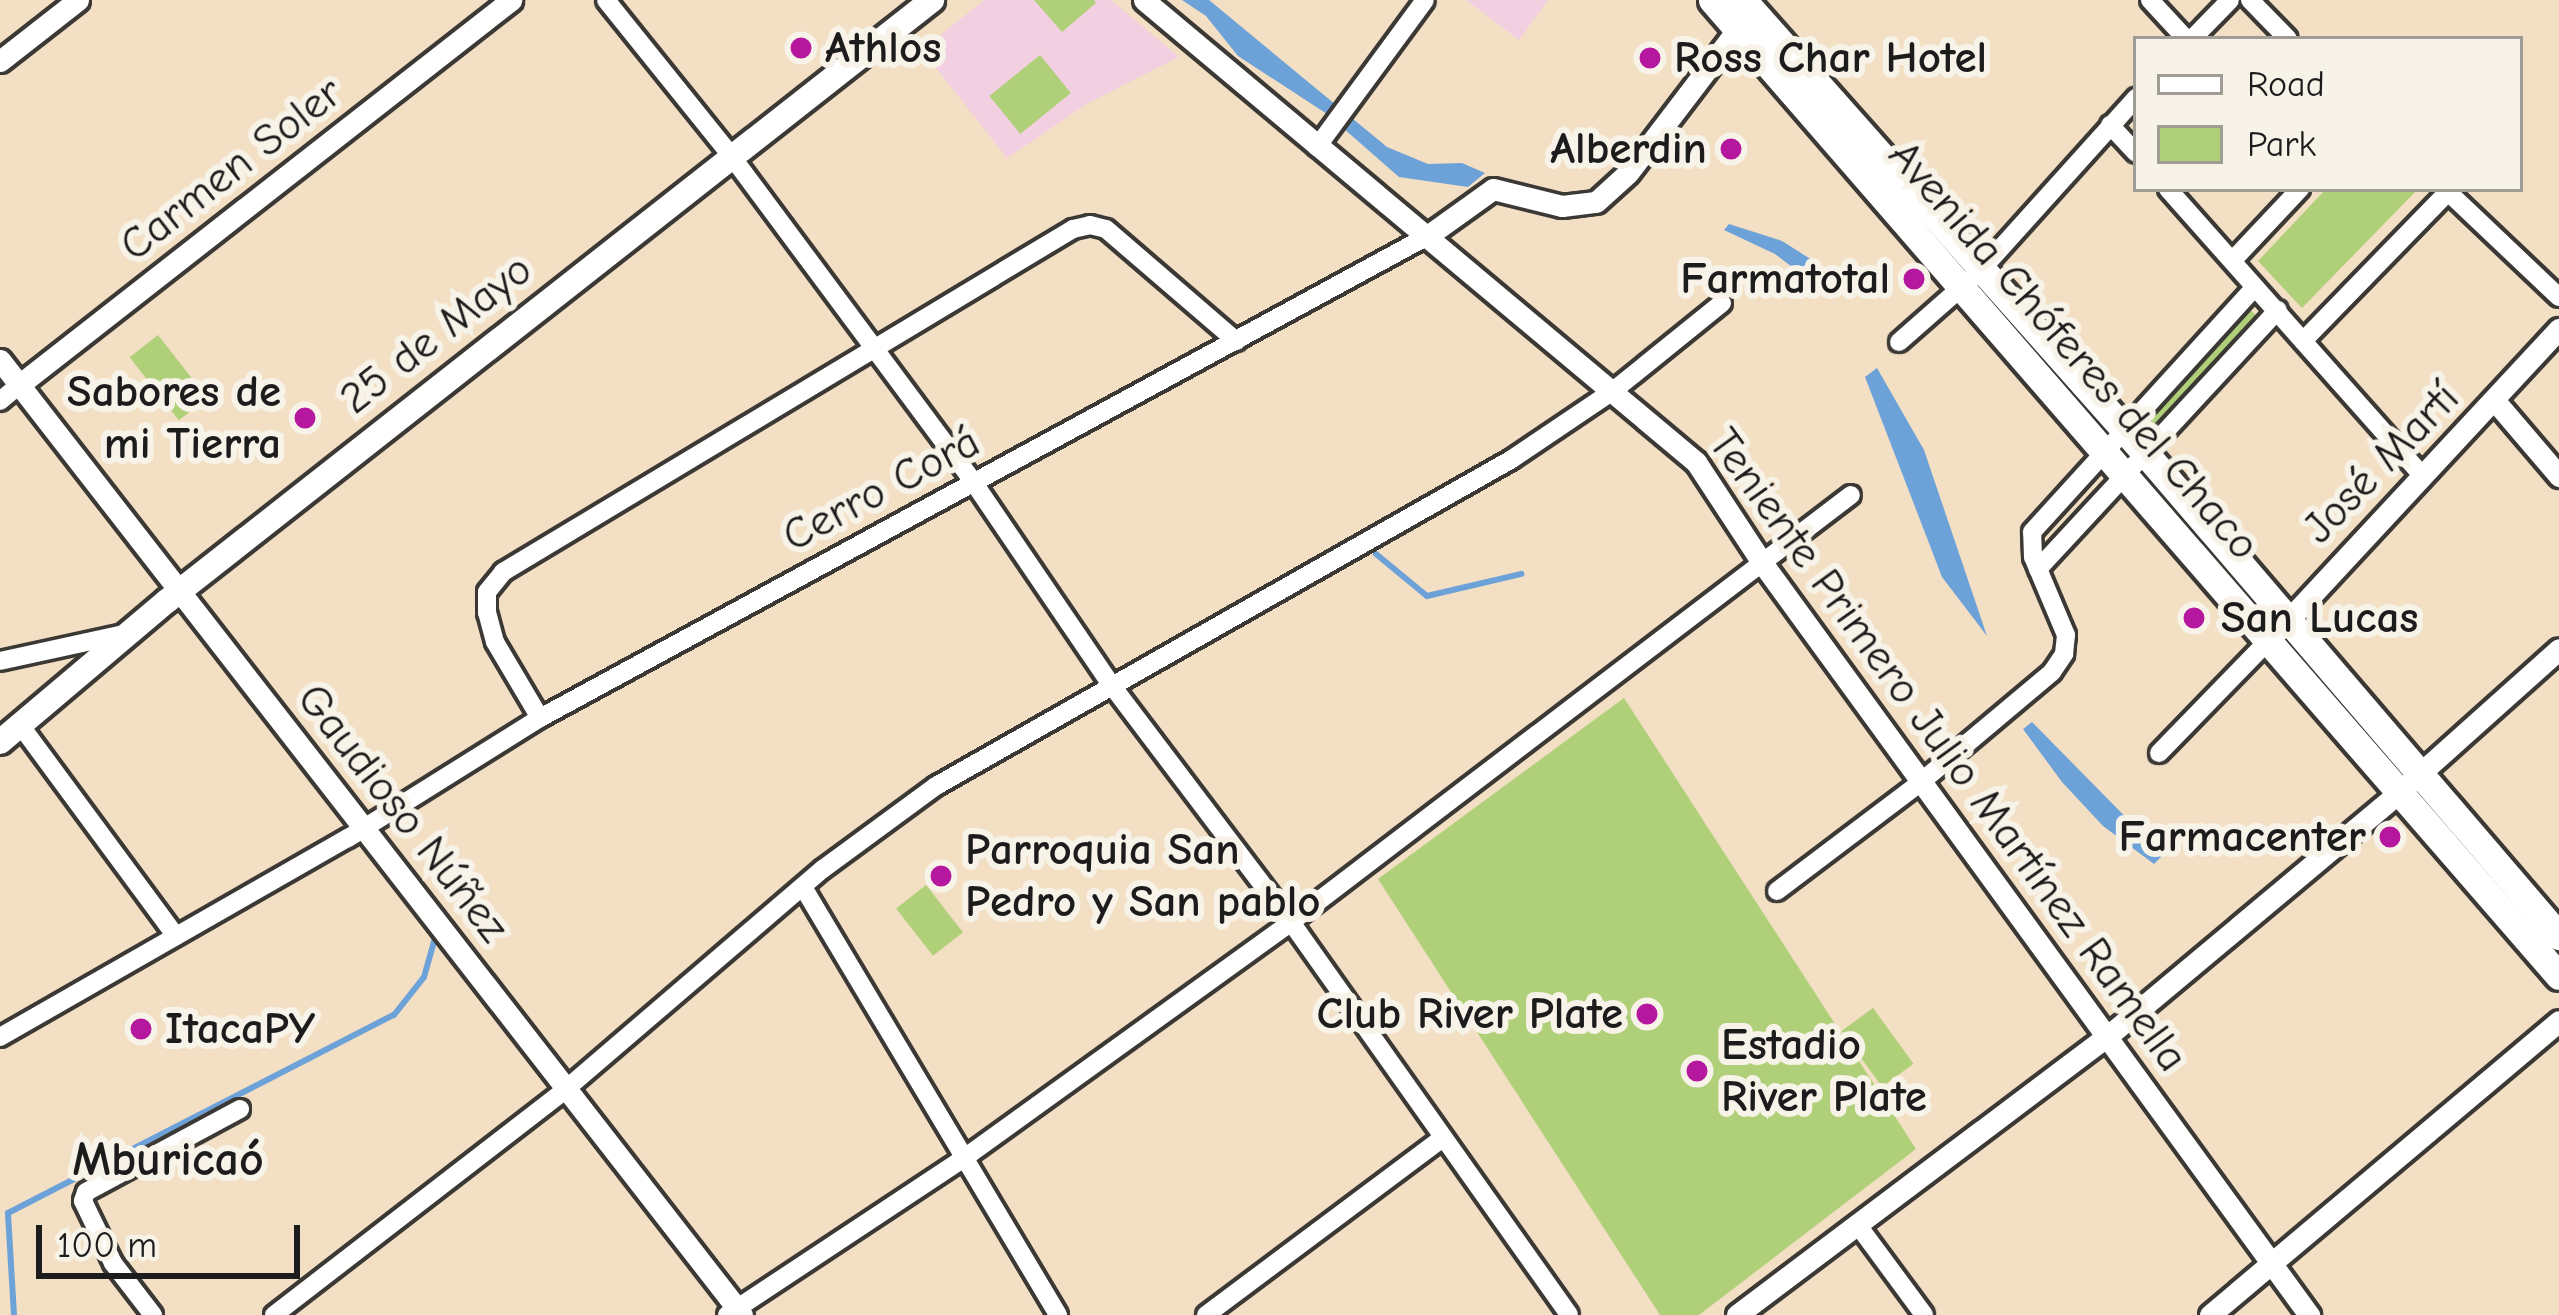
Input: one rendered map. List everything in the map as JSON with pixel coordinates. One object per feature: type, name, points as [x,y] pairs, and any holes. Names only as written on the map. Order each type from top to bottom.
[{"type":"main road","name":"25 de Mayo","points":[[0,742],[182,590],[730,154],[932,0]]},
{"type":"main road","name":"Avenida Chóferes del Chaco","points":[[1738,9],[2278,630],[2559,976]]},
{"type":"main road","name":"Avenida Chóferes del Chaco","points":[[2407,784],[2559,937]]},
{"type":"street","points":[[0,61],[78,0]]},
{"type":"street","name":"Carmen Soler","points":[[0,400],[511,0]]},
{"type":"street","points":[[606,0],[730,154],[974,483],[1110,683],[1292,922],[1569,1315]]},
{"type":"street","name":"Teniente Primero Julio Martínez Ramella","points":[[1144,0],[1696,462],[1763,564],[2309,1315]]},
{"type":"street","points":[[1317,147],[1425,0]]},
{"type":"street","points":[[2150,0],[2185,36]]},
{"type":"street","points":[[2191,36],[2230,0]]},
{"type":"street","points":[[2250,0],[2285,36]]},
{"type":"street","name":"Cerro Corá","points":[[0,1037],[364,827],[540,718],[1426,237],[1492,189],[1562,206],[1596,202],[1628,173],[1738,9]]},
{"type":"street","points":[[1899,342],[1971,279],[2133,101]]},
{"type":"street","points":[[2110,125],[2133,150]]},
{"type":"street","points":[[2171,192],[2420,473]]},
{"type":"street","points":[[2233,260],[2297,192]]},
{"type":"street","points":[[2303,341],[2444,192]]},
{"type":"street","points":[[2448,192],[2559,297]]},
{"type":"street","points":[[540,718],[495,642],[487,613],[487,592],[503,572],[1032,253],[1090,225],[1106,230],[1236,341]]},
{"type":"street","points":[[1777,891],[2042,684],[2066,645],[2063,621],[2029,541],[2255,286]]},
{"type":"street","points":[[274,1315],[566,1089],[802,887],[936,786],[1110,683],[1512,459],[1613,391],[1722,303]]},
{"type":"street","points":[[2038,568],[2278,310]]},
{"type":"street","name":"José Martí","points":[[2159,754],[2559,329]]},
{"type":"street","name":"Gaudioso Núñez","points":[[0,360],[735,1312]]},
{"type":"street","points":[[2494,401],[2559,476]]},
{"type":"street","points":[[735,1312],[967,1156],[1292,922],[1852,495]]},
{"type":"street","points":[[0,662],[128,633]]},
{"type":"street","points":[[1737,1315],[2109,1035],[2559,649]]},
{"type":"street","points":[[21,726],[176,936]]},
{"type":"street","points":[[802,887],[1058,1315]]},
{"type":"street","points":[[2210,1315],[2559,1021]]},
{"type":"street","points":[[153,1315],[113,1263],[83,1201],[93,1184],[240,1108]]},
{"type":"street","points":[[1206,1315],[1441,1139]]},
{"type":"street","points":[[1857,1224],[1924,1315]]},
{"type":"shaded area","points":[[984,0],[1111,0],[1179,57],[1088,103],[1007,158],[922,50]]},
{"type":"shaded area","points":[[1466,0],[1548,0],[1519,40]]},
{"type":"green space","points":[[1034,0],[1094,0],[1096,3],[1062,32]]},
{"type":"green space","points":[[1040,55],[1071,93],[1020,134],[989,96]]},
{"type":"green space","points":[[2323,192],[2415,192],[2302,308],[2258,261]]},
{"type":"green space","points":[[2247,307],[2256,315],[2144,439],[2135,431]]},
{"type":"green space","points":[[158,335],[207,398],[179,420],[130,357]]},
{"type":"green space","name":"Club River Plate","points":[[1624,698],[1916,1149],[1699,1315],[1660,1315],[1378,879]]},
{"type":"green space","points":[[926,885],[963,932],[933,956],[896,908]]},
{"type":"green space","points":[[1873,1008],[1914,1064],[1882,1087],[1841,1031]]},
{"type":"water","points":[[1182,0],[1209,0],[1387,147],[1428,164],[1462,163],[1485,173],[1468,187],[1399,177],[1327,114],[1238,56],[1206,16]]},
{"type":"water","points":[[1729,224],[1782,241],[1820,265],[1809,280],[1775,254],[1724,230]]},
{"type":"water","points":[[1877,368],[1924,450],[1987,636],[1942,577],[1865,377]]},
{"type":"water","points":[[2032,722],[2163,855],[2154,864],[2103,826],[2062,782],[2023,729]]},
{"type":"waterway","points":[[1376,554],[1427,596],[1521,574]]},
{"type":"waterway","points":[[14,1315],[8,1213],[394,1015],[424,977],[435,938]]},
{"type":"place","name":"Athlos","points":[[801,48]]},
{"type":"place","name":"Ross Char Hotel","points":[[1650,58]]},
{"type":"place","name":"Alberdin","points":[[1731,149]]},
{"type":"place","name":"Farmatotal","points":[[1914,279]]},
{"type":"place","name":"Sabores de mi Tierra","points":[[305,418]]},
{"type":"place","name":"San Lucas","points":[[2194,618]]},
{"type":"place","name":"Farmacenter","points":[[2390,837]]},
{"type":"place","name":"Parroquia San Pedro y San pablo","points":[[941,876]]},
{"type":"place","name":"Club River Plate","points":[[1647,1014]]},
{"type":"place","name":"ItacaPY","points":[[141,1029]]},
{"type":"place","name":"Estadio River Plate","points":[[1697,1071]]},
{"type":"district","name":"Mburicaó","points":[[168,1160]]}]
